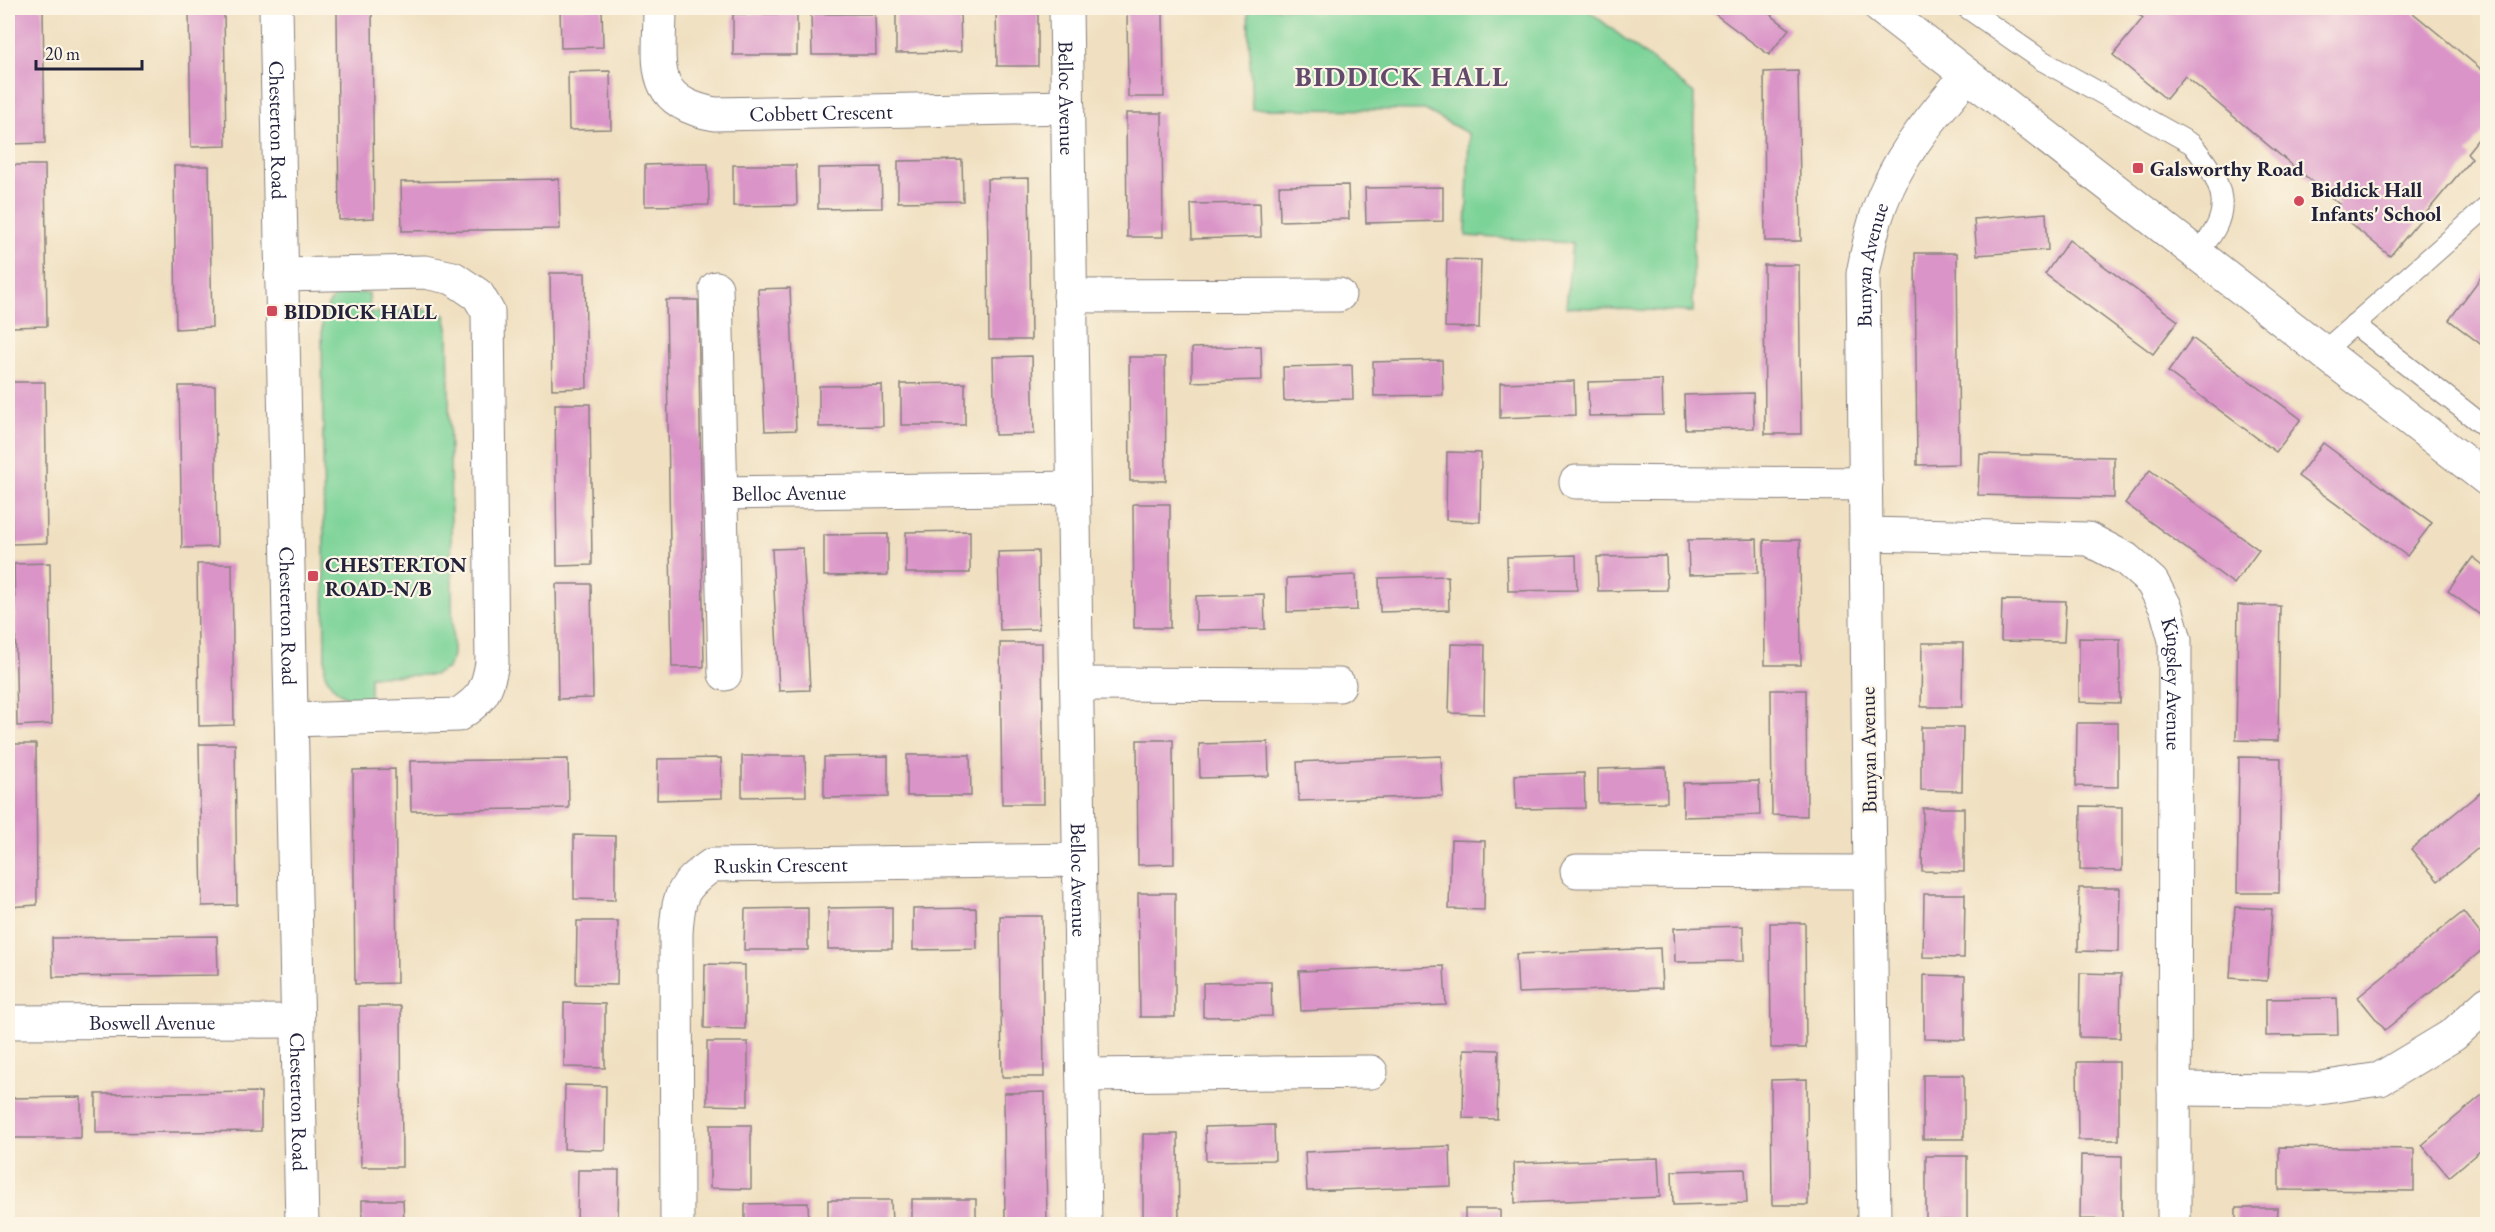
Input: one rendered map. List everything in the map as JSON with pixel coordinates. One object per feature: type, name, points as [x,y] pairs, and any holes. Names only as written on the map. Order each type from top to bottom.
[{"type":"street","name":"Chesterton Road","points":[[276,8],[302,1224]]},
{"type":"street","name":"Cobbett Crescent","points":[[660,8],[661,78],[673,98],[694,111],[716,114],[1068,107]]},
{"type":"street","name":"Belloc Avenue","points":[[1066,8],[1085,1224]]},
{"type":"street","points":[[1881,8],[2487,480]]},
{"type":"street","name":"Bunyan Avenue","points":[[1874,1224],[1863,274],[1871,232],[1889,184],[1918,136],[1967,75]]},
{"type":"street","points":[[281,275],[425,272],[453,278],[478,295],[488,312],[492,663],[488,686],[476,702],[458,715],[291,720]]},
{"type":"street","name":"Belloc Avenue","points":[[716,288],[725,674]]},
{"type":"street","points":[[1070,296],[1339,295]]},
{"type":"street","points":[[1576,482],[1866,484]]},
{"type":"street","name":"Belloc Avenue","points":[[721,493],[1074,488]]},
{"type":"street","name":"Kingsley Avenue","points":[[1866,534],[2088,539],[2126,560],[2152,582],[2166,608],[2175,640],[2174,1224]]},
{"type":"street","points":[[1077,684],[1339,685]]},
{"type":"street","name":"Ruskin Crescent","points":[[677,1224],[676,934],[678,906],[690,880],[712,865],[1079,860]]},
{"type":"street","points":[[1576,871],[1870,872]]},
{"type":"street","points":[[2174,1089],[2307,1090],[2380,1079],[2453,1035],[2487,1003]]},
{"type":"street","name":"Boswell Avenue","points":[[8,1022],[297,1021]]},
{"type":"street","points":[[1083,1075],[1371,1072]]},
{"type":"lane","points":[[1967,8],[2043,61],[2192,144],[2206,161],[2218,184],[2223,207],[2220,220],[2208,242],[2196,253]]},
{"type":"lane","points":[[2324,351],[2487,206]]},
{"type":"lane","points":[[2354,324],[2487,429]]},
{"type":"green space","points":[[1248,8],[1585,8],[1694,93],[1693,312],[1566,307],[1572,243],[1466,236],[1469,134],[1425,110],[1252,109]]},
{"type":"green space","points":[[337,293],[369,293],[370,313],[422,309],[445,315],[448,328],[453,655],[448,668],[434,675],[370,676],[370,702],[343,695],[333,687],[325,674],[322,323],[328,305]]},
{"type":"building","points":[[8,8],[43,8],[45,143],[10,144]]},
{"type":"building","points":[[189,8],[224,8],[226,146],[191,147]]},
{"type":"building","points":[[560,8],[602,8],[603,47],[561,48]]},
{"type":"building","points":[[996,8],[1038,8],[1038,66],[997,66]]},
{"type":"building","points":[[1127,8],[1163,8],[1164,97],[1128,97]]},
{"type":"building","points":[[1707,8],[1762,8],[1789,29],[1769,55]]},
{"type":"building","name":"Biddick Hall Infants' School","points":[[2130,8],[2407,8],[2487,74],[2487,128],[2467,153],[2472,158],[2390,256],[2334,210],[2339,204],[2185,76],[2166,99],[2113,55],[2143,18]]},
{"type":"building","points":[[337,11],[372,11],[374,218],[339,220]]},
{"type":"building","points":[[960,11],[961,52],[896,53],[896,12]]},
{"type":"building","points":[[733,14],[797,14],[797,55],[733,55]]},
{"type":"building","points":[[811,14],[875,14],[876,55],[812,55]]},
{"type":"building","points":[[610,71],[611,129],[569,130],[568,72]]},
{"type":"building","points":[[1798,71],[1801,241],[1765,241],[1764,72]]},
{"type":"building","points":[[1126,113],[1162,113],[1163,237],[1127,237]]},
{"type":"building","points":[[962,160],[963,201],[898,202],[898,161]]},
{"type":"building","points":[[708,164],[709,205],[645,206],[645,165]]},
{"type":"building","points":[[9,165],[45,165],[47,326],[12,327]]},
{"type":"building","points":[[733,165],[796,165],[797,205],[733,206]]},
{"type":"building","points":[[174,166],[209,166],[212,327],[176,329]]},
{"type":"building","points":[[881,167],[882,208],[818,209],[818,168]]},
{"type":"building","points":[[1029,178],[1031,340],[989,340],[987,179]]},
{"type":"building","points":[[559,179],[560,229],[402,231],[401,182]]},
{"type":"building","points":[[1348,185],[1349,219],[1280,221],[1279,186]]},
{"type":"building","points":[[1443,187],[1443,221],[1366,223],[1365,188]]},
{"type":"building","points":[[1260,203],[1261,237],[1192,239],[1191,204]]},
{"type":"building","points":[[2046,213],[2048,250],[1977,255],[1974,219]]},
{"type":"building","points":[[2069,240],[2178,321],[2153,354],[2045,274]]},
{"type":"building","points":[[1915,253],[1957,253],[1959,464],[1917,465]]},
{"type":"building","points":[[1447,259],[1481,260],[1479,328],[1445,327]]},
{"type":"building","points":[[1764,265],[1799,265],[1801,434],[1765,434]]},
{"type":"building","points":[[2487,269],[2487,349],[2449,320]]},
{"type":"building","points":[[550,273],[585,273],[587,388],[552,389]]},
{"type":"building","points":[[790,288],[796,430],[765,431],[758,289]]},
{"type":"building","points":[[666,300],[698,300],[704,667],[672,667]]},
{"type":"building","points":[[2192,338],[2301,419],[2276,452],[2168,372]]},
{"type":"building","points":[[1261,346],[1262,380],[1192,382],[1192,348]]},
{"type":"building","points":[[1032,356],[1034,434],[995,435],[993,357]]},
{"type":"building","points":[[1129,357],[1165,357],[1166,481],[1130,481]]},
{"type":"building","points":[[1442,360],[1443,395],[1374,396],[1373,362]]},
{"type":"building","points":[[1352,365],[1353,399],[1284,401],[1283,367]]},
{"type":"building","points":[[1662,380],[1663,415],[1589,416],[1588,382]]},
{"type":"building","points":[[1574,381],[1575,415],[1500,418],[1500,383]]},
{"type":"building","points":[[10,382],[45,382],[47,543],[12,544]]},
{"type":"building","points":[[965,383],[965,425],[901,425],[901,384]]},
{"type":"building","points":[[882,385],[883,426],[819,427],[819,386]]},
{"type":"building","points":[[179,386],[215,386],[217,547],[182,548]]},
{"type":"building","points":[[1753,393],[1754,428],[1685,429],[1684,395]]},
{"type":"building","points":[[555,404],[590,404],[592,565],[557,566]]},
{"type":"building","points":[[2323,443],[2432,523],[2407,556],[2298,476]]},
{"type":"building","points":[[1447,452],[1481,453],[1480,522],[1446,520]]},
{"type":"building","points":[[1980,454],[2114,457],[2114,498],[1978,495]]},
{"type":"building","points":[[2150,470],[2259,550],[2234,584],[2125,503]]},
{"type":"building","points":[[1133,504],[1170,504],[1170,628],[1134,628]]},
{"type":"building","points":[[970,531],[970,573],[906,573],[906,532]]},
{"type":"building","points":[[888,534],[888,575],[824,576],[824,535]]},
{"type":"building","points":[[1757,539],[1758,573],[1689,575],[1688,540]]},
{"type":"building","points":[[1764,540],[1800,540],[1801,665],[1765,665]]},
{"type":"building","points":[[803,548],[810,690],[779,691],[772,549]]},
{"type":"building","points":[[1038,551],[1039,629],[1000,630],[998,552]]},
{"type":"building","points":[[1576,555],[1577,590],[1508,591],[1507,557]]},
{"type":"building","points":[[1666,556],[1667,590],[1598,591],[1597,557]]},
{"type":"building","points":[[2473,557],[2487,568],[2487,620],[2448,591]]},
{"type":"building","points":[[50,563],[52,724],[17,726],[14,564]]},
{"type":"building","points":[[197,564],[232,564],[234,725],[199,726]]},
{"type":"building","points":[[1356,575],[1357,610],[1287,612],[1287,578]]},
{"type":"building","points":[[1448,576],[1449,610],[1380,612],[1379,578]]},
{"type":"building","points":[[556,584],[591,584],[593,698],[558,699]]},
{"type":"building","points":[[1264,594],[1265,629],[1196,630],[1196,596]]},
{"type":"building","points":[[2002,600],[2066,601],[2064,642],[2001,641]]},
{"type":"building","points":[[2238,605],[2280,606],[2278,741],[2236,740]]},
{"type":"building","points":[[2079,638],[2120,639],[2120,703],[2079,702]]},
{"type":"building","points":[[1000,643],[1042,643],[1044,804],[1002,804]]},
{"type":"building","points":[[1922,643],[1963,643],[1962,707],[1921,707]]},
{"type":"building","points":[[1451,644],[1485,645],[1484,714],[1449,713]]},
{"type":"building","points":[[1771,690],[1806,690],[1807,816],[1772,815]]},
{"type":"building","points":[[2077,723],[2118,723],[2118,787],[2076,786]]},
{"type":"building","points":[[1921,727],[1963,727],[1962,791],[1921,790]]},
{"type":"building","points":[[1137,740],[1173,740],[1174,864],[1138,865]]},
{"type":"building","points":[[1268,742],[1269,776],[1200,778],[1199,744]]},
{"type":"building","points":[[8,744],[36,744],[37,905],[8,907]]},
{"type":"building","points":[[199,744],[235,744],[237,905],[202,906]]},
{"type":"building","points":[[907,755],[970,755],[971,796],[907,796]]},
{"type":"building","points":[[742,756],[805,756],[806,796],[742,797]]},
{"type":"building","points":[[888,756],[888,797],[824,798],[824,757]]},
{"type":"building","points":[[1441,756],[1443,796],[1299,801],[1297,762]]},
{"type":"building","points":[[2239,757],[2281,758],[2279,893],[2237,893]]},
{"type":"building","points":[[721,758],[722,798],[657,800],[658,759]]},
{"type":"building","points":[[568,759],[569,808],[411,811],[410,761]]},
{"type":"building","points":[[1666,767],[1667,802],[1598,803],[1598,769]]},
{"type":"building","points":[[395,769],[397,983],[355,984],[353,770]]},
{"type":"building","points":[[1584,773],[1585,808],[1516,809],[1515,775]]},
{"type":"building","points":[[1759,781],[1760,815],[1683,817],[1683,783]]},
{"type":"building","points":[[2487,787],[2487,841],[2438,881],[2411,849]]},
{"type":"building","points":[[2081,806],[2122,807],[2122,871],[2080,870]]},
{"type":"building","points":[[1923,808],[1964,808],[1964,872],[1922,871]]},
{"type":"building","points":[[574,835],[615,836],[615,900],[574,899]]},
{"type":"building","points":[[1451,840],[1485,841],[1484,910],[1449,909]]},
{"type":"building","points":[[2079,888],[2120,888],[2119,952],[2078,951]]},
{"type":"building","points":[[1138,893],[1175,893],[1175,1017],[1140,1017]]},
{"type":"building","points":[[1924,894],[1965,894],[1964,958],[1923,957]]},
{"type":"building","points":[[892,907],[892,949],[828,949],[828,908]]},
{"type":"building","points":[[2235,907],[2272,909],[2267,981],[2230,978]]},
{"type":"building","points":[[808,908],[808,950],[744,950],[745,909]]},
{"type":"building","points":[[976,908],[977,949],[913,950],[913,909]]},
{"type":"building","points":[[2463,912],[2487,942],[2487,946],[2385,1030],[2358,997]]},
{"type":"building","points":[[1000,916],[1042,916],[1044,1077],[1002,1077]]},
{"type":"building","points":[[577,921],[618,921],[617,985],[576,984]]},
{"type":"building","points":[[1770,923],[1805,923],[1806,1048],[1771,1048]]},
{"type":"building","points":[[1743,926],[1744,961],[1675,962],[1674,928]]},
{"type":"building","points":[[217,936],[218,975],[53,977],[52,938]]},
{"type":"building","points":[[1660,948],[1662,988],[1518,993],[1516,954]]},
{"type":"building","points":[[705,964],[745,965],[745,1029],[704,1028]]},
{"type":"building","points":[[1444,966],[1446,1005],[1301,1011],[1299,971]]},
{"type":"building","points":[[2080,973],[2121,974],[2120,1038],[2079,1037]]},
{"type":"building","points":[[1924,975],[1965,976],[1965,1040],[1924,1039]]},
{"type":"building","points":[[1271,982],[1272,1016],[1203,1017],[1203,983]]},
{"type":"building","points":[[2337,998],[2338,1035],[2266,1036],[2266,999]]},
{"type":"building","points":[[564,1003],[605,1004],[605,1068],[564,1067]]},
{"type":"building","points":[[359,1006],[401,1006],[402,1167],[361,1167]]},
{"type":"building","points":[[707,1042],[748,1042],[748,1106],[707,1105]]},
{"type":"building","points":[[1464,1049],[1499,1050],[1497,1119],[1463,1118]]},
{"type":"building","points":[[2077,1062],[2119,1062],[2119,1140],[2078,1140]]},
{"type":"building","points":[[1923,1075],[1964,1075],[1964,1139],[1923,1139]]},
{"type":"building","points":[[1807,1079],[1808,1205],[1772,1205],[1771,1080]]},
{"type":"building","points":[[565,1085],[606,1086],[605,1150],[564,1149]]},
{"type":"building","points":[[2487,1091],[2487,1145],[2449,1177],[2422,1145]]},
{"type":"building","points":[[261,1092],[261,1131],[96,1133],[96,1094]]},
{"type":"building","points":[[1045,1092],[1047,1224],[1005,1224],[1004,1093]]},
{"type":"building","points":[[81,1097],[81,1138],[8,1138],[8,1098]]},
{"type":"building","points":[[710,1125],[751,1125],[751,1189],[710,1188]]},
{"type":"building","points":[[1274,1125],[1275,1160],[1206,1161],[1205,1127]]},
{"type":"building","points":[[1143,1134],[1178,1134],[1179,1224],[1143,1224]]},
{"type":"building","points":[[1450,1146],[1451,1186],[1307,1191],[1305,1152]]},
{"type":"building","points":[[2279,1147],[2414,1149],[2414,1191],[2279,1190]]},
{"type":"building","points":[[2081,1155],[2122,1156],[2122,1220],[2080,1219]]},
{"type":"building","points":[[1926,1156],[1967,1156],[1967,1221],[1926,1220]]},
{"type":"building","points":[[1658,1158],[1660,1197],[1515,1203],[1514,1163]]},
{"type":"building","points":[[1745,1169],[1747,1203],[1673,1205],[1672,1171]]},
{"type":"building","points":[[578,1170],[619,1170],[618,1224],[577,1224]]},
{"type":"building","points":[[912,1199],[976,1199],[976,1224],[912,1224]]},
{"type":"building","points":[[362,1200],[403,1200],[404,1224],[362,1224]]},
{"type":"building","points":[[828,1200],[891,1200],[892,1224],[828,1224]]},
{"type":"building","points":[[808,1203],[809,1224],[745,1224],[745,1204]]},
{"type":"building","points":[[2236,1208],[2278,1208],[2277,1224],[2236,1224]]},
{"type":"building","points":[[1465,1209],[1500,1209],[1500,1224],[1465,1224]]},
{"type":"place","name":"Galsworthy Road","points":[[2138,168]]},
{"type":"place","name":"Biddick Hall Infants' School","points":[[2299,201]]},
{"type":"place","name":"BIDDICK HALL","points":[[272,311]]},
{"type":"place","name":"CHESTERTON ROAD-N/B","points":[[313,576]]},
{"type":"district","name":"BIDDICK HALL","points":[[1402,76]]}]
